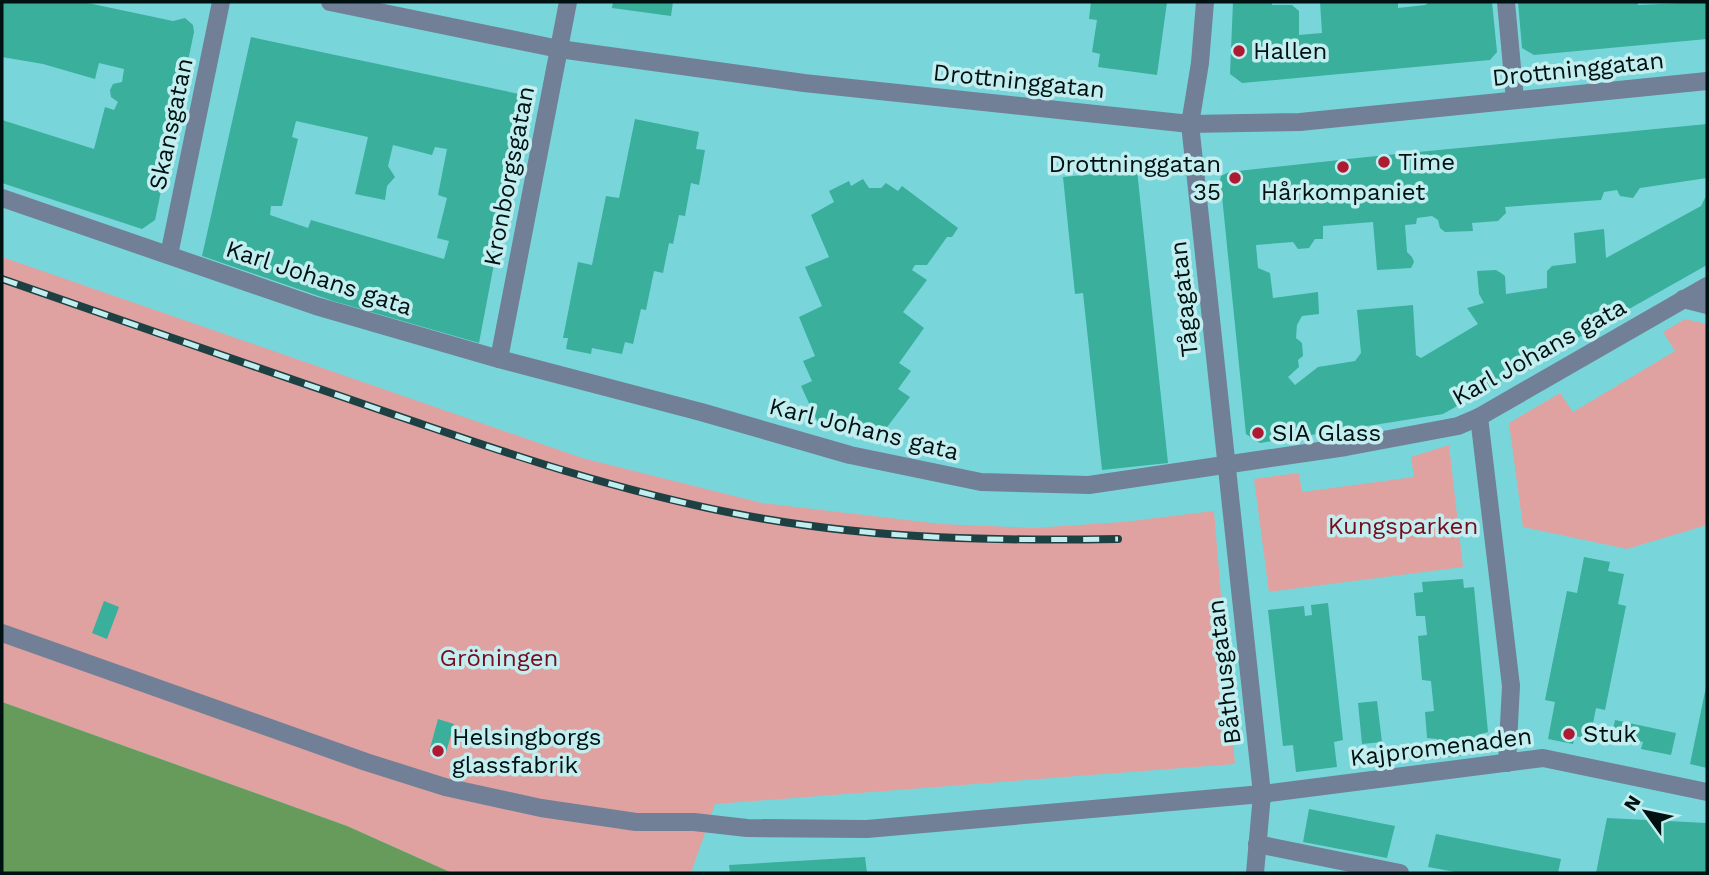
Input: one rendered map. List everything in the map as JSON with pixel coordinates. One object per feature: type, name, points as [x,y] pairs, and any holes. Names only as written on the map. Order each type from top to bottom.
[{"type":"street","name":"Skansgatan","points":[[169,256],[221,2]]},
{"type":"street","name":"Drottninggatan","points":[[330,2],[559,49],[830,86],[1190,124],[1300,122],[1707,81]]},
{"type":"street","name":"Kronborgsgatan","points":[[499,359],[568,2]]},
{"type":"street","name":"Tågagatan","points":[[1205,2],[1200,63],[1190,124],[1226,465]]},
{"type":"street","points":[[1506,2],[1515,100]]},
{"type":"street","name":"Karl Johans gata","points":[[2,198],[316,306],[850,455],[981,482],[1089,485],[1346,447],[1458,426],[1479,417],[1707,286]]},
{"type":"street","points":[[1683,299],[1707,305]]},
{"type":"street","points":[[1479,417],[1511,686],[1507,763]]},
{"type":"street","name":"Båthusgatan","points":[[1226,465],[1262,793],[1255,873]]},
{"type":"street","name":"Kajpromenaden","points":[[2,633],[366,762],[445,787],[541,808],[636,822],[694,822],[747,828],[867,829],[1262,793],[1543,758],[1707,792]]},
{"type":"street","points":[[1257,844],[1400,873]]},
{"type":"green space","name":"Gröningen","points":[[2,257],[582,458],[762,503],[941,524],[1033,528],[1123,522],[1214,511],[1235,764],[715,804],[691,873],[452,873],[347,826],[2,702]]},
{"type":"green space","name":"Kungsparken","points":[[1685,319],[1707,324],[1707,525],[1627,549],[1523,527],[1509,423],[1560,393],[1573,412],[1675,351],[1663,332]]},
{"type":"green space","name":"Kungsparken","points":[[1449,445],[1463,567],[1269,592],[1254,479],[1299,473],[1302,492],[1414,477],[1411,457]]},
{"type":"shaded area","points":[[2,702],[347,826],[452,873],[2,873]]},
{"type":"building","points":[[2,2],[83,2],[173,21],[185,18],[193,25],[194,32],[155,220],[142,229],[2,183],[2,120],[94,149],[105,107],[114,110],[118,102],[111,97],[110,90],[113,84],[122,82],[124,69],[99,63],[95,79],[43,64],[2,57]]},
{"type":"building","points":[[613,2],[673,2],[671,16],[612,8]]},
{"type":"building","points":[[1091,2],[1167,2],[1157,75],[1098,67],[1100,54],[1092,52],[1097,20],[1089,19]]},
{"type":"building","points":[[1233,2],[1292,5],[1299,11],[1299,35],[1322,33],[1320,2],[1398,2],[1398,8],[1430,2],[1492,2],[1497,52],[1490,60],[1242,83],[1230,74]]},
{"type":"building","points":[[1518,2],[1638,2],[1638,5],[1707,2],[1707,39],[1534,55],[1522,48]]},
{"type":"building","points":[[251,37],[519,94],[524,106],[479,343],[333,301],[202,256]],"holes":[[[296,121],[368,137],[355,194],[385,200],[387,186],[395,177],[388,166],[393,145],[432,155],[435,147],[447,149],[438,195],[447,198],[437,238],[449,241],[444,259],[311,220],[308,228],[270,215],[271,206],[282,206],[298,139],[292,137]]]},
{"type":"building","points":[[635,119],[699,132],[696,149],[705,150],[699,185],[691,183],[685,216],[679,215],[673,244],[669,243],[663,273],[654,271],[646,310],[641,309],[633,344],[625,342],[622,354],[592,348],[591,354],[566,349],[568,338],[563,338],[578,262],[592,265],[606,196],[619,198]]},
{"type":"building","points":[[1707,124],[1707,178],[1640,188],[1633,198],[1620,196],[1617,190],[1604,192],[1601,200],[1505,207],[1506,213],[1498,221],[1472,223],[1473,231],[1445,232],[1440,228],[1438,220],[1432,216],[1417,218],[1416,224],[1405,225],[1407,252],[1414,262],[1411,268],[1377,270],[1373,222],[1323,226],[1323,239],[1315,239],[1309,248],[1298,249],[1293,242],[1256,245],[1258,268],[1270,273],[1273,298],[1318,292],[1319,314],[1302,316],[1297,325],[1296,338],[1302,343],[1303,356],[1298,360],[1299,367],[1288,377],[1295,385],[1318,367],[1355,361],[1361,353],[1357,310],[1413,305],[1416,355],[1421,358],[1478,324],[1467,308],[1484,303],[1479,294],[1477,271],[1496,270],[1505,276],[1506,294],[1547,288],[1547,271],[1552,266],[1576,263],[1574,233],[1604,229],[1606,258],[1701,206],[1707,194],[1707,265],[1443,414],[1260,443],[1246,434],[1222,196],[1218,190],[1221,176],[1229,172],[1367,157]]},
{"type":"building","points":[[1137,170],[1168,463],[1102,470],[1083,293],[1075,294],[1063,177]]},
{"type":"building","points":[[863,179],[869,188],[881,188],[886,183],[898,191],[902,186],[958,228],[952,237],[947,237],[927,265],[915,265],[912,270],[927,280],[903,312],[924,328],[899,363],[911,371],[898,389],[910,397],[881,435],[870,429],[830,422],[820,427],[801,386],[812,381],[803,361],[815,356],[799,317],[822,306],[805,267],[829,257],[811,215],[834,202],[829,191],[849,181],[851,186]]},
{"type":"building","points":[[1584,557],[1610,562],[1608,571],[1624,574],[1618,604],[1626,606],[1605,710],[1596,708],[1590,739],[1575,736],[1573,744],[1548,739],[1555,702],[1545,700],[1567,591],[1577,593]]},
{"type":"building","points":[[1463,579],[1464,588],[1474,587],[1488,732],[1478,735],[1479,748],[1460,753],[1461,756],[1438,758],[1437,739],[1427,738],[1425,712],[1434,711],[1431,681],[1422,680],[1418,636],[1427,635],[1425,616],[1416,616],[1414,593],[1423,592],[1422,582]]},
{"type":"building","points":[[104,601],[119,607],[107,639],[92,633]]},
{"type":"building","points":[[1328,603],[1343,740],[1334,742],[1337,767],[1296,772],[1293,745],[1283,746],[1268,610],[1304,606],[1305,616],[1312,615],[1311,605]]},
{"type":"building","points":[[1707,687],[1707,768],[1690,764]]},
{"type":"building","points":[[1377,701],[1382,742],[1362,744],[1358,703]]},
{"type":"building","points":[[438,719],[454,724],[445,756],[429,752]]},
{"type":"building","points":[[1615,720],[1676,733],[1671,755],[1641,749],[1643,742],[1612,735]]},
{"type":"building","points":[[1309,809],[1395,826],[1387,858],[1303,842]]},
{"type":"building","points":[[1607,818],[1707,823],[1707,873],[1596,873]]},
{"type":"building","points":[[1436,834],[1561,859],[1558,873],[1461,873],[1428,867]]},
{"type":"building","points":[[865,857],[867,873],[730,873],[729,865]]},
{"type":"railway","points":[[2,279],[467,439],[565,471],[664,498],[809,526],[897,535],[1029,540],[1118,539]]},
{"type":"place","name":"Hallen","points":[[1239,51]]},
{"type":"place","name":"Time","points":[[1384,162]]},
{"type":"place","name":"Hårkompaniet","points":[[1343,167]]},
{"type":"place","name":"Drottninggatan 35","points":[[1235,178]]},
{"type":"place","name":"SIA Glass","points":[[1258,433]]},
{"type":"place","name":"Stuk","points":[[1569,734]]},
{"type":"place","name":"Helsingborgs glassfabrik","points":[[438,751]]}]
